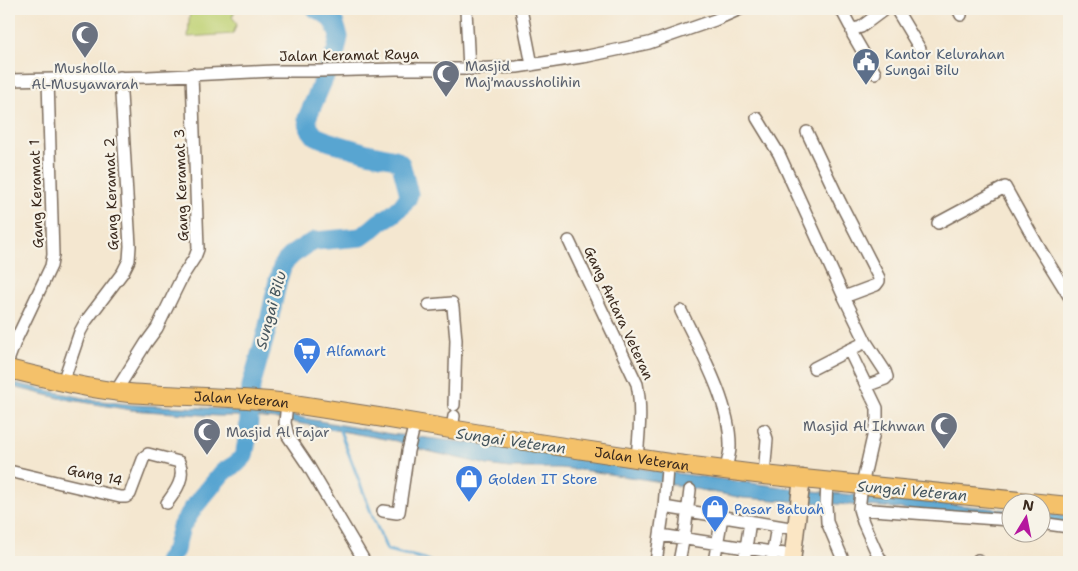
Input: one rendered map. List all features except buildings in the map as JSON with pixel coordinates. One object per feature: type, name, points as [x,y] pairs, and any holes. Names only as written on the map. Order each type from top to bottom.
[{"type":"main road","name":"Jalan Veteran","points":[[9,368],[63,382],[116,391],[252,400],[286,412],[413,428],[453,417],[668,466],[764,475],[801,490],[826,486],[1069,506]]},
{"type":"street","points":[[521,9],[532,65]]},
{"type":"street","name":"Jalan Keramat Raya","points":[[9,80],[148,77],[274,70],[334,71],[517,67],[588,56],[649,43],[715,20],[740,9]]},
{"type":"street","points":[[841,9],[850,26],[854,29]]},
{"type":"street","points":[[854,29],[861,27],[885,9]]},
{"type":"street","points":[[896,9],[920,49]]},
{"type":"street","points":[[466,10],[469,69]]},
{"type":"street","points":[[854,29],[853,35],[875,73]]},
{"type":"street","name":"Gang Keramat 3","points":[[116,391],[157,328],[198,248],[192,74]]},
{"type":"street","name":"Gang Keramat 2","points":[[63,382],[80,332],[123,272],[129,260],[130,246],[120,77]]},
{"type":"street","name":"Gang Keramat 1","points":[[9,368],[15,342],[51,266],[53,255],[48,80]]},
{"type":"street","points":[[757,118],[779,154],[866,342],[885,371],[887,377],[866,386]]},
{"type":"street","points":[[807,132],[879,278],[879,282],[876,285],[844,297]]},
{"type":"street","points":[[938,223],[1004,187],[1069,296]]},
{"type":"street","name":"Gang Antara Veteran","points":[[569,241],[637,384],[641,417],[637,458]]},
{"type":"street","points":[[429,305],[452,303],[453,307],[456,340],[453,417]]},
{"type":"street","points":[[682,311],[711,374],[726,414],[730,447],[726,470]]},
{"type":"street","points":[[814,368],[866,342]]},
{"type":"street","points":[[849,350],[876,408],[877,419],[861,490],[859,509],[863,522],[882,562]]},
{"type":"street","points":[[286,412],[288,436],[309,467],[365,562]]},
{"type":"street","points":[[383,511],[399,512],[413,428]]},
{"type":"street","points":[[764,430],[767,438],[764,475]]},
{"type":"street","name":"Gang 14","points":[[9,470],[126,497],[130,494],[144,457],[148,454],[179,462],[182,474],[174,494],[167,503]]},
{"type":"street","points":[[656,562],[668,466]]},
{"type":"street","points":[[826,486],[827,522],[844,562]]},
{"type":"street","points":[[679,562],[690,490]]},
{"type":"street","points":[[660,535],[746,548],[772,557],[792,559],[801,490]]},
{"type":"street","points":[[664,507],[796,529]]},
{"type":"street","points":[[859,509],[1000,519]]},
{"type":"street","points":[[714,562],[722,517]]},
{"type":"street","points":[[744,562],[750,521]]},
{"type":"street","points":[[1050,524],[1069,527]]},
{"type":"street","points":[[772,557],[777,526]]},
{"type":"green space","points":[[190,9],[236,9],[232,17],[237,23],[233,34],[188,37]]},
{"type":"water","points":[[9,382],[93,400],[136,405],[272,411],[390,434],[507,447],[652,470],[812,491],[1000,509],[1000,518],[882,507],[743,498],[589,471],[560,468],[509,468],[487,465],[419,449],[396,441],[275,419],[131,410],[59,398],[9,386]]},
{"type":"water","points":[[1050,514],[1069,516],[1069,527],[1050,524]]},
{"type":"waterway","name":"Sungai Bilu","points":[[167,562],[175,550],[181,527],[194,507],[223,472],[236,464],[244,456],[248,435],[251,386],[283,264],[293,254],[315,241],[361,237],[402,206],[409,194],[401,164],[395,159],[330,142],[315,136],[309,128],[307,118],[336,51],[339,37],[335,24],[326,14],[316,9]]},
{"type":"waterway","points":[[339,428],[387,550],[431,562]]},
{"type":"place","name":"Musholla Al-Musyawarah","points":[[85,59]]},
{"type":"place","name":"Kantor Kelurahan Sungai Bilu","points":[[866,86]]},
{"type":"place","name":"Masjid Maj'maussholihin","points":[[446,98]]},
{"type":"place","name":"Alfamart","points":[[307,375]]},
{"type":"place","name":"Masjid Al Ikhwan","points":[[944,450]]},
{"type":"place","name":"Masjid Al Fajar","points":[[207,456]]},
{"type":"place","name":"Golden IT Store","points":[[469,503]]},
{"type":"place","name":"Pasar Batuah","points":[[715,533]]},
{"type":"water label","name":"Sungai Veteran","points":[[511,441]]},
{"type":"water label","name":"Sungai Veteran","points":[[912,491]]}]
